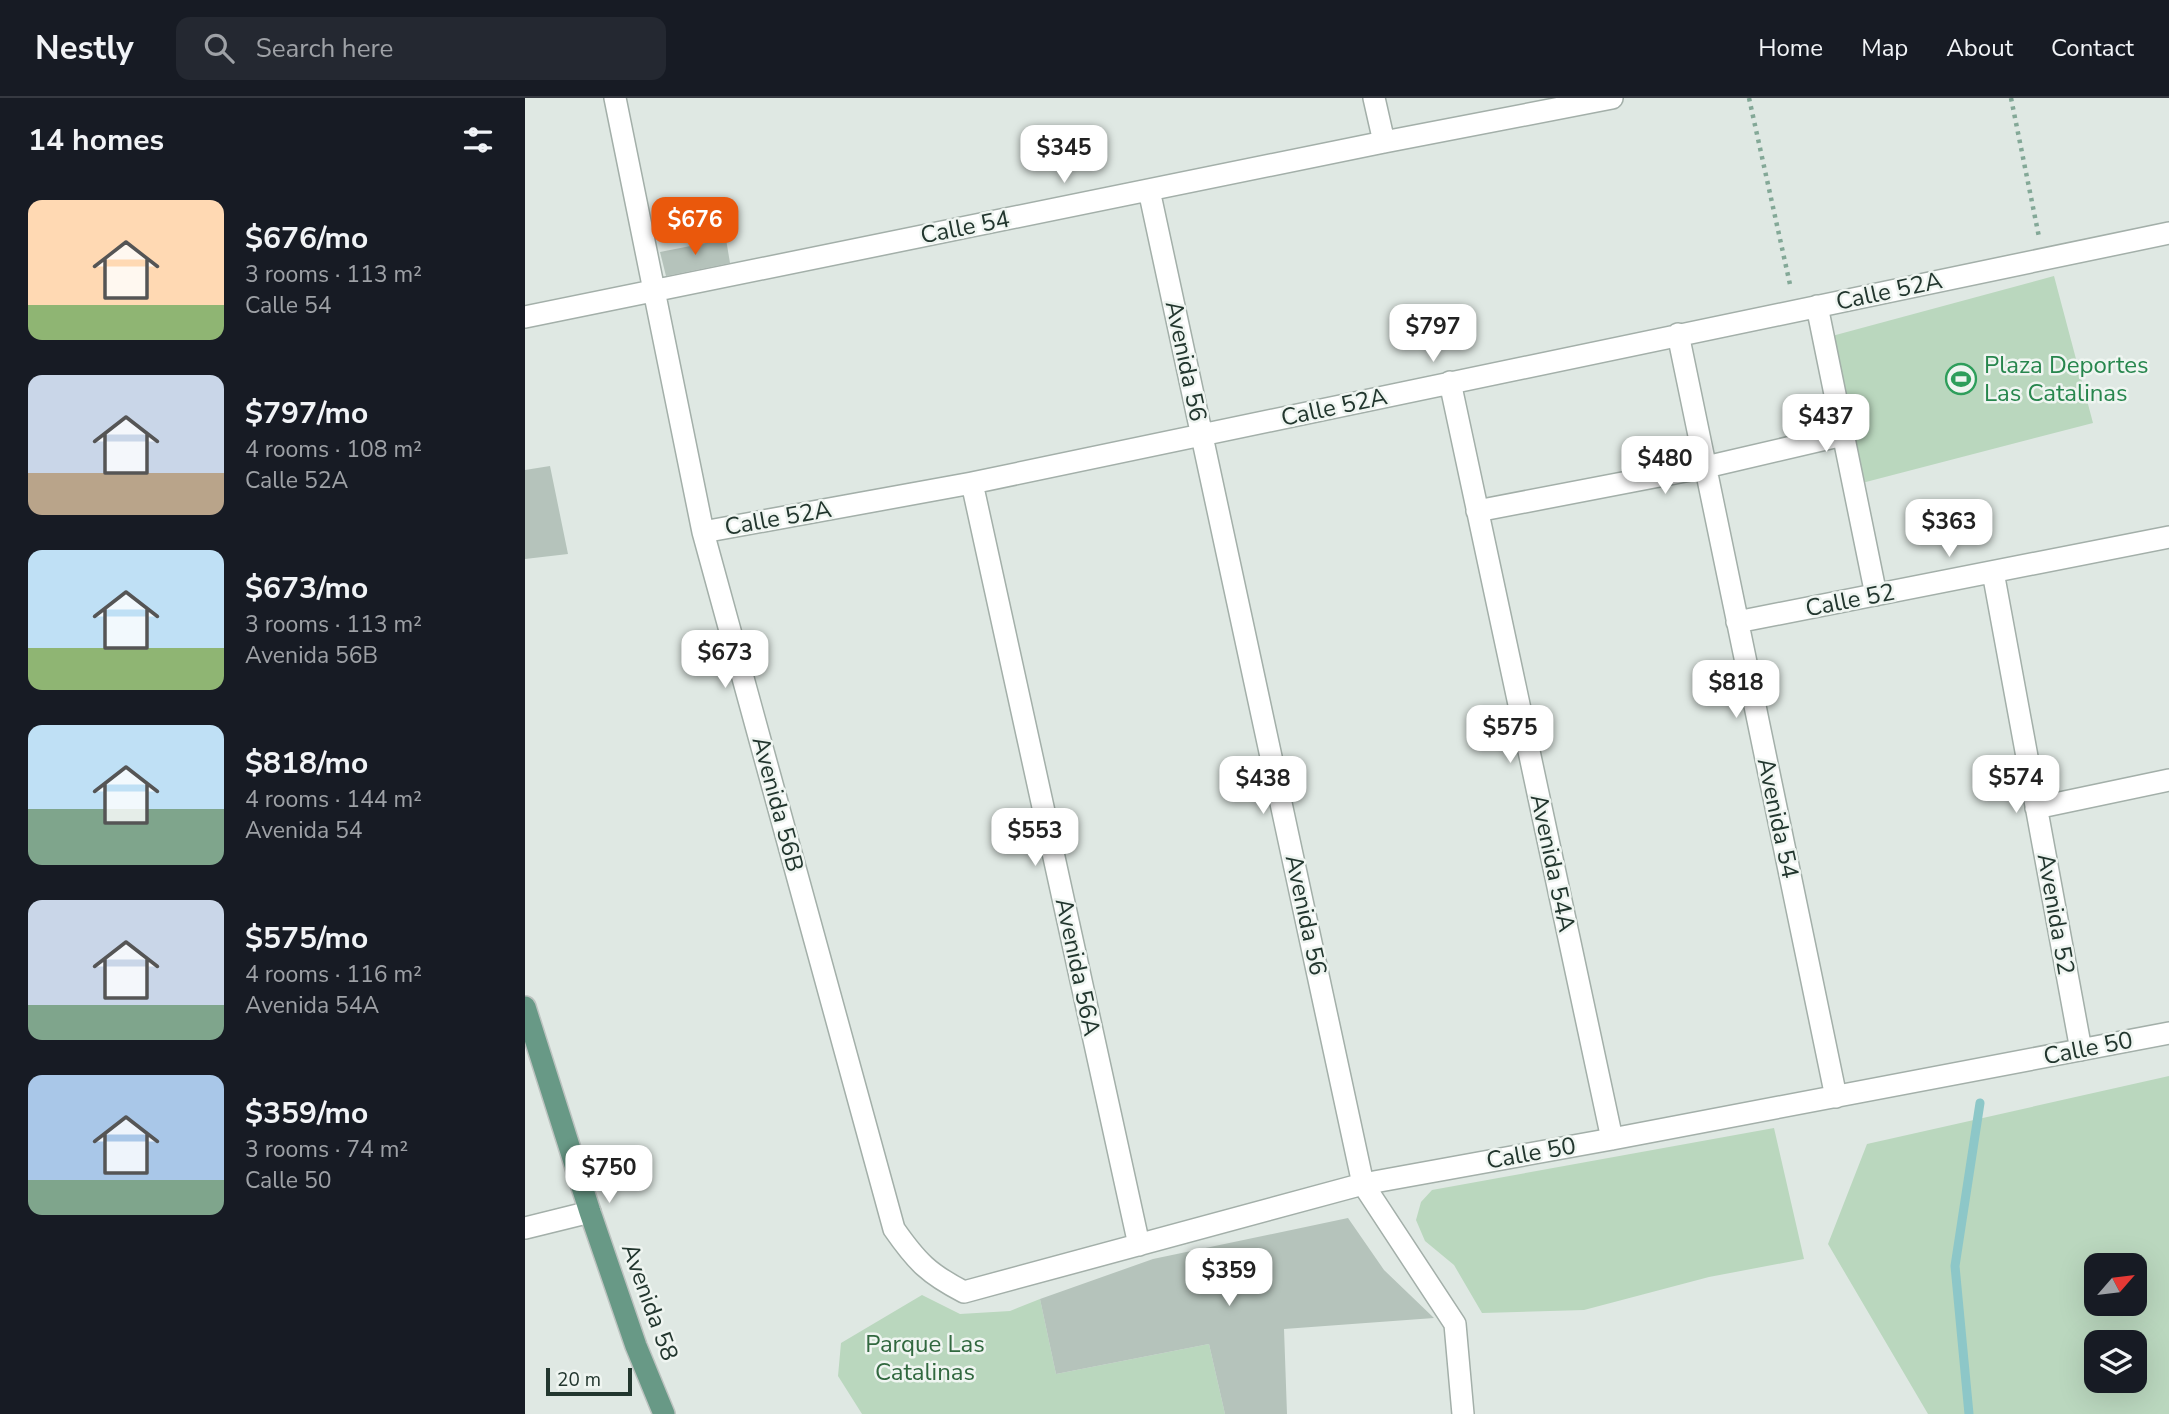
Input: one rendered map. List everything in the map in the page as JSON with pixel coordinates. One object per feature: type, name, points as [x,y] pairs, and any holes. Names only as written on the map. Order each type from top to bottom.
[{"type":"main road","name":"Avenida 58","points":[[525,1007],[590,1212],[636,1346],[664,1414]]},
{"type":"street","name":"Avenida 56B","points":[[615,98],[703,532],[894,1229],[912,1255]]},
{"type":"street","points":[[1374,98],[1384,142]]},
{"type":"street","name":"Calle 54","points":[[525,317],[1612,98]]},
{"type":"street","name":"Avenida 56","points":[[1149,190],[1363,1184],[1455,1324],[1463,1414]]},
{"type":"street","name":"Calle 52A","points":[[703,532],[972,483],[2169,233]]},
{"type":"street","points":[[1817,306],[1876,595]]},
{"type":"street","name":"Avenida 54","points":[[1678,334],[1836,1097]]},
{"type":"street","name":"Avenida 54A","points":[[1450,382],[1612,1139]]},
{"type":"street","points":[[1477,511],[1706,467],[1843,435]]},
{"type":"street","name":"Avenida 56A","points":[[972,483],[1139,1245]]},
{"type":"street","name":"Calle 52","points":[[1737,622],[2169,537]]},
{"type":"street","name":"Avenida 52","points":[[1993,572],[2081,1050]]},
{"type":"street","points":[[2036,808],[2169,780]]},
{"type":"street","name":"Calle 50","points":[[912,1255],[937,1279],[964,1292],[1363,1184],[2169,1033]]},
{"type":"street","points":[[525,1228],[590,1212]]},
{"type":"path","points":[[1749,98],[1795,310]]},
{"type":"path","points":[[2011,98],[2044,259]]},
{"type":"green space","name":"Plaza Deportes Las Catalinas","points":[[2054,276],[2093,423],[1862,483],[1832,336]]},
{"type":"green space","points":[[2169,1076],[2169,1414],[1928,1414],[1828,1244],[1867,1144]]},
{"type":"green space","points":[[1774,1128],[1804,1259],[1709,1277],[1584,1310],[1482,1313],[1454,1265],[1425,1241],[1416,1220],[1421,1202],[1432,1190]]},
{"type":"green space","name":"Parque Las Catalinas","points":[[922,1295],[960,1314],[1010,1311],[1040,1299],[1056,1374],[1209,1344],[1225,1414],[862,1414],[838,1376],[841,1343]]},
{"type":"building","points":[[726,239],[730,263],[666,276],[660,252]]},
{"type":"building","points":[[550,466],[568,554],[525,559],[525,470]]},
{"type":"building","points":[[1348,1218],[1384,1270],[1434,1318],[1284,1329],[1287,1414],[1225,1414],[1209,1344],[1056,1374],[1040,1299],[1153,1259]]},
{"type":"waterway","points":[[1969,1414],[1955,1266],[1980,1103]]},
{"type":"place","name":"Plaza Deportes Las Catalinas","points":[[1961,379]]}]
